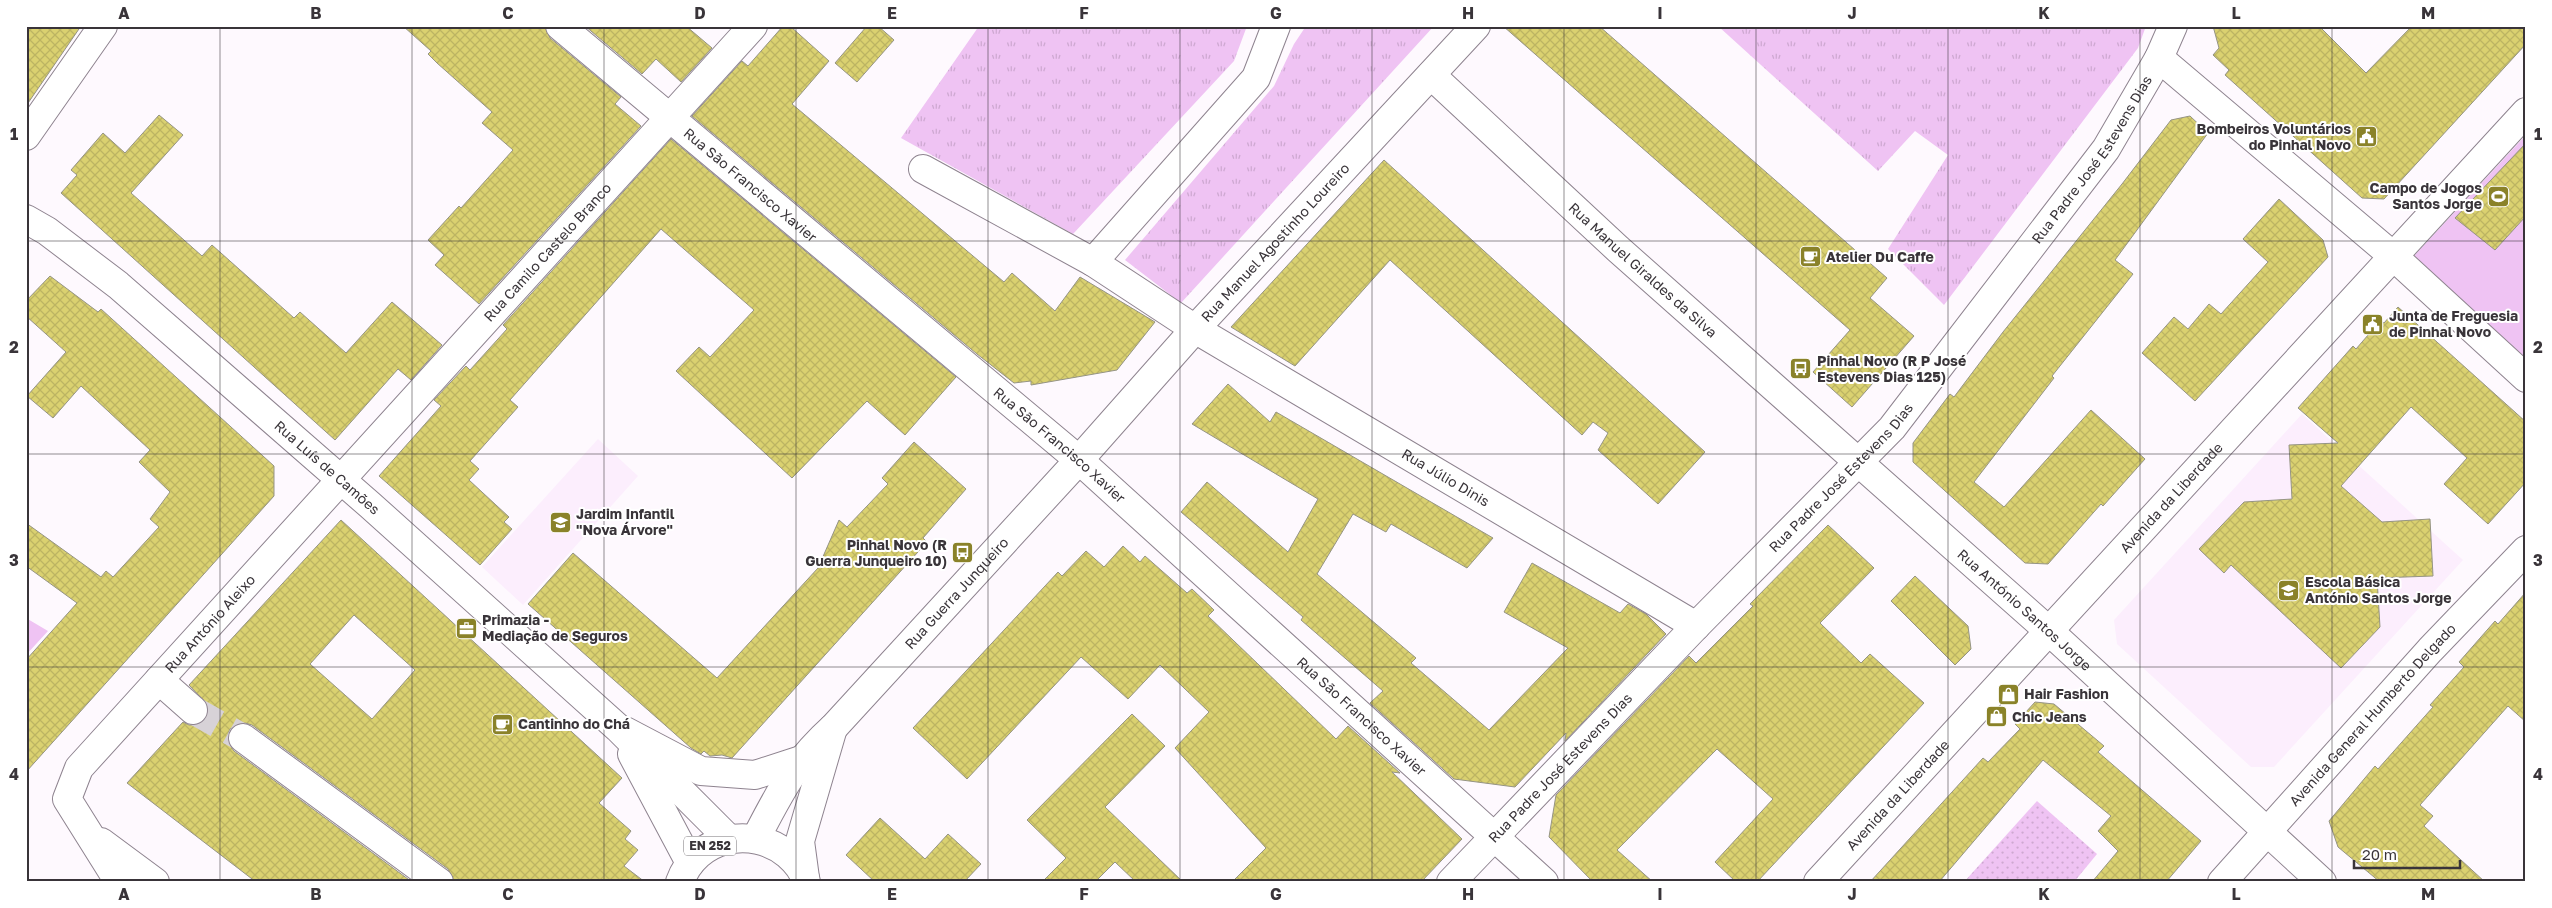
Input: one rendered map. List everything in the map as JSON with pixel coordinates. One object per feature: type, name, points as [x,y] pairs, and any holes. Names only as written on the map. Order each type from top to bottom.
[{"type":"street","points":[[26,136],[103,26]]},
{"type":"street","name":"Rua São Francisco Xavier","points":[[560,26],[1079,460],[1544,882]]},
{"type":"street","name":"Rua Camilo Castelo Branco","points":[[342,480],[753,26]]},
{"type":"street","points":[[1093,262],[1256,78],[1276,26]]},
{"type":"street","name":"Rua Manuel Agostinho Loureiro","points":[[1079,460],[1195,329],[1476,26]]},
{"type":"street","name":"Rua Padre José Estevens Dias","points":[[1451,882],[1696,626],[1857,461],[1892,428],[2106,148],[2160,58],[2173,26]]},
{"type":"street","points":[[2160,58],[2393,256],[2526,378]]},
{"type":"street","name":"Rua Manuel Giraldes da Silva","points":[[1431,75],[1618,250],[1857,461]]},
{"type":"street","name":"Avenida da Liberdade","points":[[1818,882],[2050,632],[2526,112]]},
{"type":"street","name":"Rua Júlio Dinis","points":[[923,169],[1093,262],[1195,329],[1696,626]]},
{"type":"street","name":"Rua Luís de Camões","points":[[26,218],[47,231],[118,285],[342,480],[618,728]]},
{"type":"street","name":"Rua Guerra Junqueiro","points":[[756,838],[788,778],[809,749],[834,727],[1079,460]]},
{"type":"street","name":"Rua António Santos Jorge","points":[[1857,461],[2050,632],[2322,882]]},
{"type":"street","name":"Rua António Aleixo","points":[[88,832],[67,799],[79,768],[342,480]]},
{"type":"street","name":"Avenida General Humberto Delgado","points":[[2222,882],[2430,650],[2526,550]]},
{"type":"street","points":[[159,680],[193,710]]},
{"type":"street","points":[[806,880],[800,841],[834,727]]},
{"type":"street","points":[[618,728],[702,771],[755,775],[801,760]]},
{"type":"street","points":[[618,728],[728,838]]},
{"type":"street","points":[[618,728],[685,872]]},
{"type":"street","points":[[243,738],[439,882]]},
{"type":"street","points":[[88,832],[119,882]]},
{"type":"street","points":[[88,832],[155,882]]},
{"type":"street","name":"EN 252","points":[[685,872],[707,847],[728,838],[756,838],[776,846],[793,860],[806,880]]},
{"type":"shaded area","name":"Escola Básica António Santos Jorge","points":[[2302,414],[2463,560],[2274,767],[2251,767],[2117,644],[2114,620]]},
{"type":"shaded area","name":"Jardim Infantil \"Nova Árvore\"","points":[[598,439],[638,476],[523,605],[482,567]]},
{"type":"green space","points":[[979,26],[1247,26],[1234,61],[1073,234],[901,138]]},
{"type":"green space","points":[[1306,26],[1434,26],[1181,303],[1125,260],[1274,86],[1294,44]]},
{"type":"green space","points":[[1718,26],[2146,26],[2138,48],[1944,305],[1888,249],[1948,155],[1915,131],[1878,171]]},
{"type":"green space","name":"Campo de Jogos Santos Jorge","points":[[2526,135],[2526,358],[2414,256]]},
{"type":"green space","points":[[26,618],[48,631],[26,655]]},
{"type":"green space","points":[[2037,801],[2097,854],[2074,882],[1964,882]]},
{"type":"building","points":[[26,26],[81,26],[26,106]]},
{"type":"building","points":[[403,26],[545,26],[550,38],[621,97],[615,104],[641,126],[479,304],[435,265],[444,255],[428,240],[459,206],[461,208],[513,150],[482,123],[492,112],[437,63],[428,54],[431,51]]},
{"type":"building","points":[[585,26],[686,26],[712,48],[681,82],[656,59],[642,74]]},
{"type":"building","points":[[783,26],[790,26],[829,61],[792,104],[1004,282],[1012,273],[1055,311],[1080,277],[1155,322],[1117,370],[1031,385],[1031,381],[1014,383],[692,116],[742,61],[748,66]]},
{"type":"building","points":[[867,26],[878,26],[894,40],[857,82],[835,63]]},
{"type":"building","points":[[1503,26],[1599,26],[1887,278],[1870,298],[1914,336],[1852,407],[1813,372],[1850,330]]},
{"type":"building","name":"Bombeiros Voluntários do Pinhal Novo","points":[[2213,26],[2319,26],[2366,73],[2412,26],[2526,26],[2526,44],[2384,199],[2362,198],[2225,75],[2229,70],[2213,55],[2219,48]]},
{"type":"building","points":[[159,115],[183,135],[131,193],[202,256],[212,245],[294,318],[300,312],[346,353],[392,302],[442,345],[411,380],[398,369],[335,440],[61,193],[77,175],[71,170],[103,133],[125,153]]},
{"type":"building","points":[[2190,116],[2208,133],[2115,260],[2133,274],[2052,376],[2054,378],[1974,482],[2004,507],[2091,410],[2145,459],[2103,506],[2101,504],[2048,564],[2025,563],[1913,462],[1913,443],[1950,394],[1954,397],[2003,332],[2171,120]]},
{"type":"building","points":[[671,139],[956,377],[905,435],[867,401],[792,478],[676,371],[699,347],[710,357],[754,310],[661,229],[510,400],[518,407],[470,461],[479,469],[469,480],[509,517],[504,522],[512,529],[480,565],[379,476],[441,406],[434,400],[466,366],[470,370],[507,329],[503,325]]},
{"type":"building","points":[[2526,143],[2526,216],[2495,250],[2455,218]]},
{"type":"building","points":[[1384,160],[1705,452],[1658,504],[1598,450],[1608,433],[1593,422],[1582,435],[1390,260],[1295,366],[1231,327]]},
{"type":"building","points":[[2279,199],[2323,240],[2328,257],[2195,401],[2142,353],[2174,317],[2188,329],[2209,304],[2221,314],[2268,262],[2243,239]]},
{"type":"building","points":[[50,276],[98,312],[101,309],[274,466],[274,496],[26,772],[26,660],[77,603],[26,566],[26,523],[101,577],[106,571],[113,577],[159,527],[150,519],[170,492],[139,462],[150,450],[81,386],[53,418],[27,396],[66,352],[26,316],[26,301]]},
{"type":"building","points":[[2398,307],[2526,422],[2526,482],[2488,524],[2444,484],[2467,458],[2411,407],[2341,486],[2382,522],[2430,519],[2433,576],[2377,578],[2380,627],[2341,668],[2231,565],[2224,573],[2199,549],[2244,502],[2292,499],[2289,445],[2338,443],[2298,408],[2353,346],[2356,349],[2381,320],[2384,323]]},
{"type":"building","points":[[1228,384],[1270,422],[1276,412],[1493,538],[1467,568],[1391,524],[1386,532],[1353,514],[1317,574],[1416,658],[1411,663],[1489,730],[1568,648],[1504,612],[1532,563],[1620,613],[1628,604],[1646,614],[1666,634],[1565,741],[1566,733],[1515,787],[1454,779],[1370,703],[1383,691],[1301,620],[1303,617],[1181,512],[1207,482],[1288,552],[1318,499],[1192,424]]},
{"type":"building","points":[[914,442],[966,489],[923,538],[927,542],[732,758],[722,755],[710,756],[704,751],[701,754],[691,748],[528,604],[573,553],[717,678],[818,568],[839,520],[847,527],[888,484],[882,478]]},
{"type":"building","points":[[341,520],[622,778],[599,803],[631,831],[625,839],[638,850],[624,866],[645,882],[454,882],[448,869],[252,725],[245,723],[237,724],[230,729],[227,737],[234,751],[412,882],[256,882],[127,783],[183,722],[189,725],[198,725],[205,720],[208,713],[208,705],[189,685]],"holes":[[[354,615],[415,670],[372,719],[310,664]]]},
{"type":"building","points":[[1828,525],[1874,568],[1820,623],[1861,663],[1870,654],[1924,703],[1757,882],[1736,882],[1715,862],[1773,799],[1717,749],[1617,850],[1653,882],[1593,882],[1549,837],[1556,795],[1689,656],[1696,663],[1753,606],[1750,604]]},
{"type":"building","points":[[1123,546],[1140,562],[1145,556],[1187,593],[1192,589],[1214,610],[1208,616],[1336,739],[1348,726],[1400,773],[1392,772],[1462,839],[1421,882],[1232,882],[1266,848],[1175,748],[1209,712],[1160,665],[1128,699],[1081,657],[967,779],[913,728],[1058,572],[1062,576],[1086,551],[1104,567]]},
{"type":"building","points":[[1915,576],[1968,626],[1971,649],[1955,665],[1891,601]]},
{"type":"building","points":[[2526,592],[2526,722],[2508,706],[2420,805],[2433,816],[2424,826],[2485,882],[2380,882],[2338,847],[2329,821],[2375,766],[2378,769],[2433,707],[2430,705],[2464,667],[2459,662],[2495,621],[2498,624]]},
{"type":"building","points":[[2035,702],[2054,704],[2104,746],[2098,752],[2201,841],[2166,882],[2092,882],[2118,851],[2098,831],[2111,816],[2043,760],[1939,882],[1870,882],[1983,758],[1988,762],[2020,729],[2015,724]]},
{"type":"building","points":[[1132,714],[1165,746],[1105,807],[1183,882],[1136,882],[1115,862],[1095,882],[1042,882],[1066,858],[1027,820]]},
{"type":"building","points":[[880,818],[925,859],[948,834],[981,864],[964,882],[875,882],[846,855]]},
{"type":"tunnel","points":[[193,710],[243,738]]},
{"type":"place","name":"Bombeiros Voluntários do Pinhal Novo","points":[[2367,137]]},
{"type":"place","name":"Campo de Jogos Santos Jorge","points":[[2498,196]]},
{"type":"place","name":"Atelier Du Caffe","points":[[1810,257]]},
{"type":"place","name":"Junta de Freguesia de Pinhal Novo","points":[[2373,324]]},
{"type":"place","name":"Pinhal Novo (R P José Estevens Dias 125)","points":[[1801,369]]},
{"type":"place","name":"Jardim Infantil \"Nova Árvore\"","points":[[560,522]]},
{"type":"place","name":"Pinhal Novo (R Guerra Junqueiro 10)","points":[[963,553]]},
{"type":"place","name":"Escola Básica António Santos Jorge","points":[[2289,590]]},
{"type":"place","name":"Primazia - Mediação de Seguros","points":[[466,628]]},
{"type":"place","name":"Hair Fashion","points":[[2008,694]]},
{"type":"place","name":"Chic Jeans","points":[[1996,717]]},
{"type":"place","name":"Cantinho do Chá","points":[[502,724]]}]
